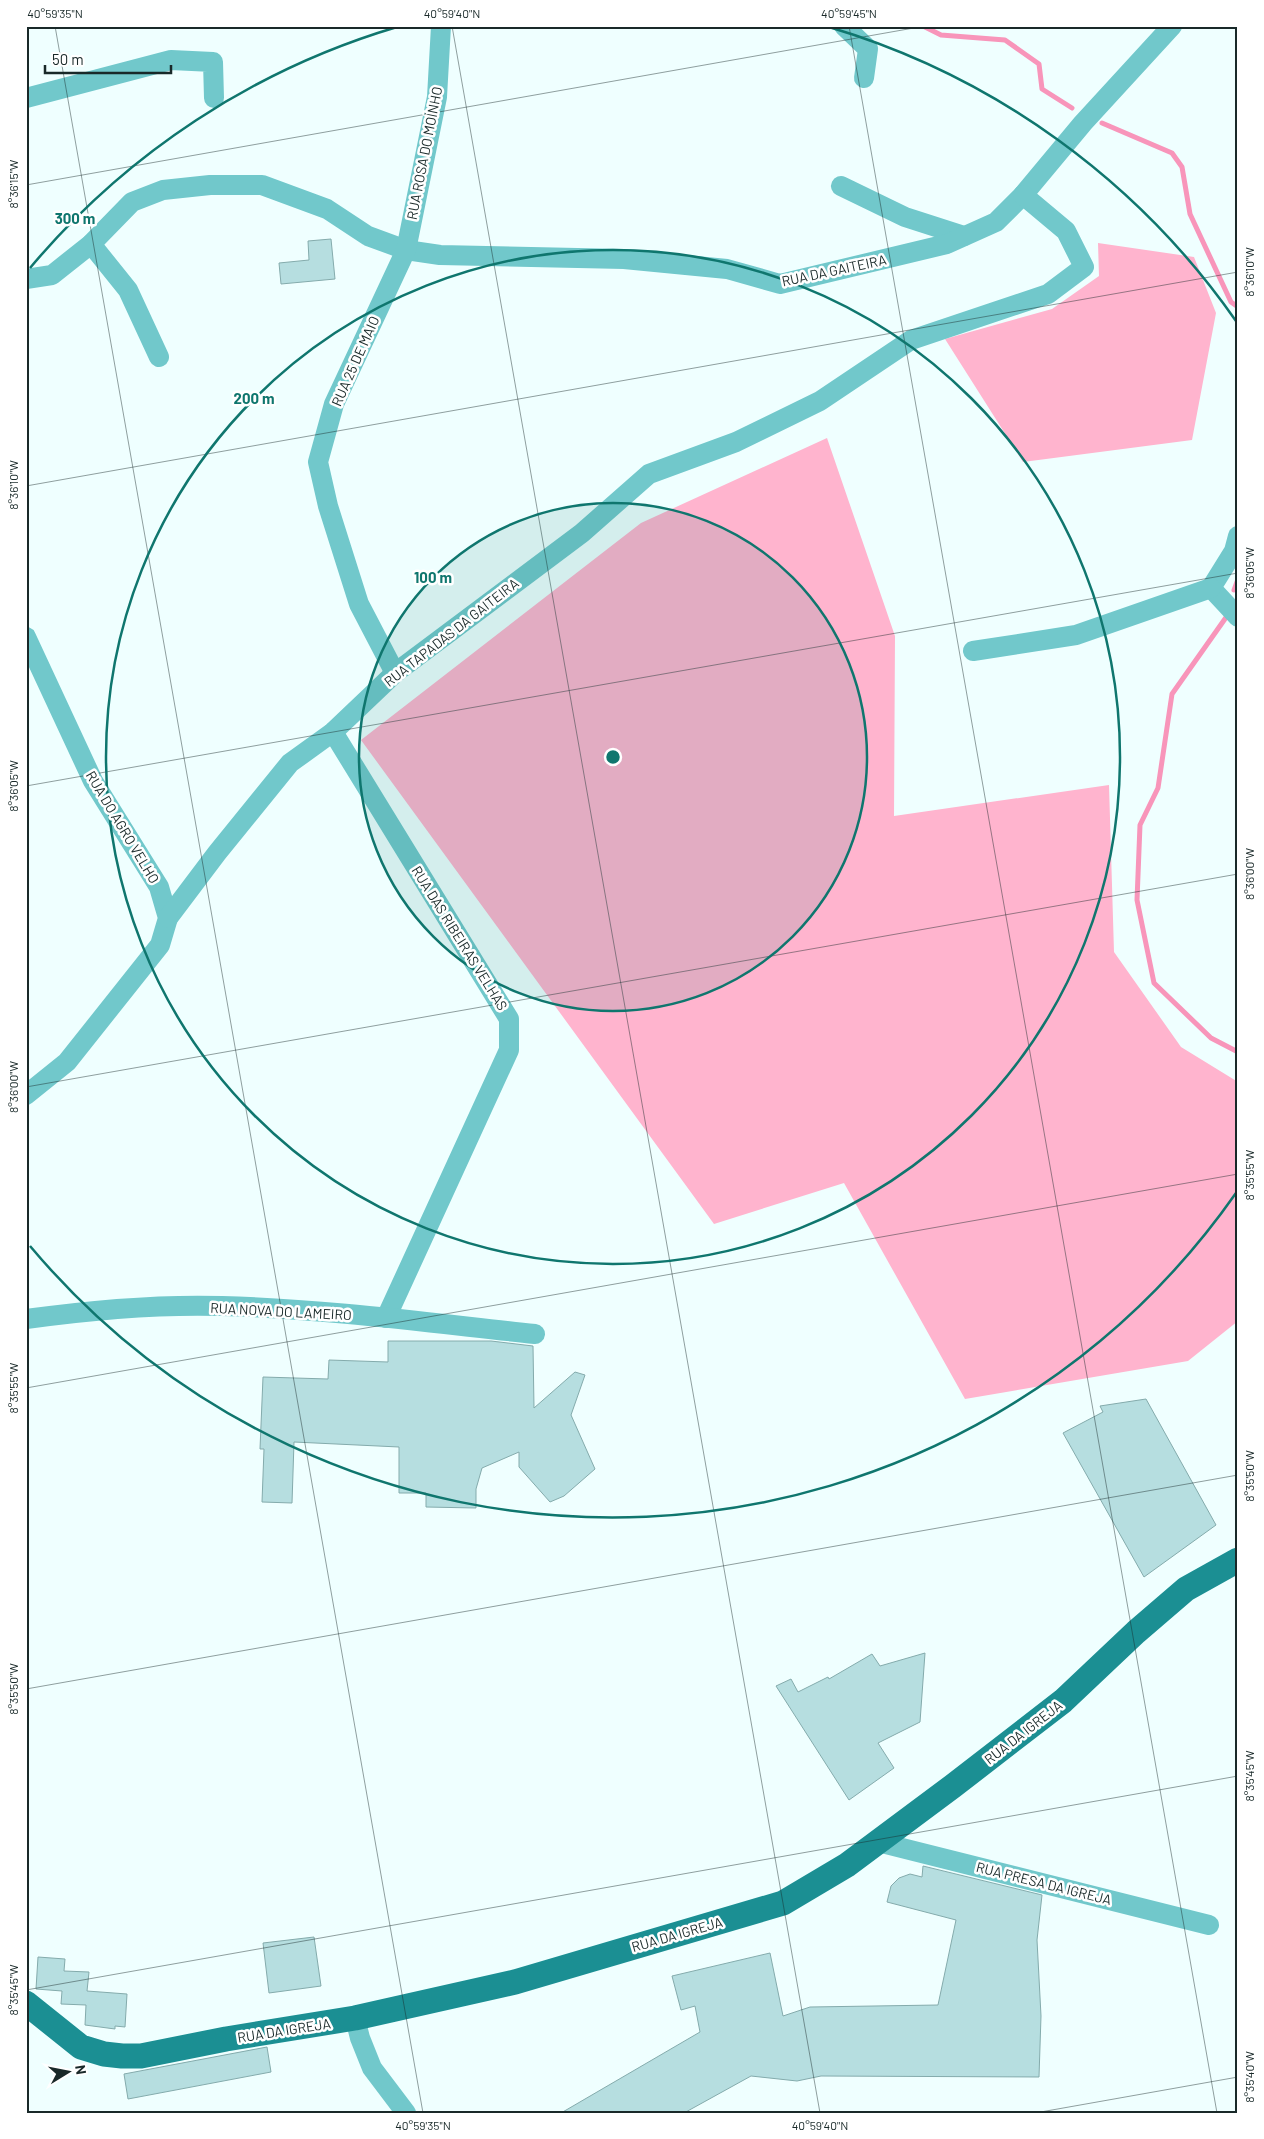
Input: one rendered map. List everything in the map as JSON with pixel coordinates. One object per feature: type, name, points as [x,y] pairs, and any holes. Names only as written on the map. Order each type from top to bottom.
[{"type":"main road","name":"RUA DA IGREJA","points":[[26,2003],[81,2047],[104,2054],[141,2056],[226,2039],[355,2018],[515,1982],[783,1902],[847,1865],[878,1842],[1063,1701],[1136,1632],[1186,1589],[1238,1560]]},
{"type":"street","name":"RUA ROSA DO MOÍNHO","points":[[406,250],[437,97],[441,26]]},
{"type":"street","points":[[844,26],[868,49],[864,78]]},
{"type":"street","name":"RUA DA GAITEIRA","points":[[406,250],[440,255],[643,261],[727,269],[780,284],[947,244],[996,222],[1023,195],[1082,123],[1172,26]]},
{"type":"street","points":[[26,98],[171,60],[213,62],[214,98]]},
{"type":"street","points":[[26,279],[52,275],[91,244],[132,202],[163,190],[210,185],[262,185],[327,209],[368,236],[406,250]]},
{"type":"street","points":[[841,186],[905,217],[964,236]]},
{"type":"street","name":"RUA TAPADAS DA GAITEIRA","points":[[168,918],[217,853],[290,763],[333,732],[395,673],[582,533],[649,474],[736,442],[820,401],[911,340],[1048,294],[1084,267],[1066,231],[1023,195]]},
{"type":"street","points":[[91,244],[128,290],[159,357]]},
{"type":"street","name":"RUA 25 DE MAIO","points":[[395,673],[359,604],[328,506],[318,462],[334,404],[406,250]]},
{"type":"street","points":[[973,651],[1076,635],[1174,603],[1212,588],[1234,551],[1238,536]]},
{"type":"street","points":[[1212,588],[1238,618]]},
{"type":"street","name":"RUA DO AGRO VELHO","points":[[26,637],[93,781],[159,887],[168,918]]},
{"type":"street","name":"RUA DAS RIBEIRAS VELHAS","points":[[333,732],[509,1018],[510,1050],[386,1318]]},
{"type":"street","points":[[26,1096],[67,1062],[160,945],[168,918]]},
{"type":"street","name":"RUA NOVA DO LAMEIRO","points":[[26,1319],[128,1308],[222,1306],[386,1318],[535,1334]]},
{"type":"street","name":"RUA PRESA DA IGREJA","points":[[878,1842],[1209,1925]]},
{"type":"street","points":[[355,2018],[360,2038],[372,2068],[406,2113]]},
{"type":"shaded area","points":[[1098,243],[1194,257],[1216,313],[1192,440],[1023,462],[945,339],[1052,309],[1099,276]]},
{"type":"shaded area","points":[[827,438],[895,636],[894,816],[1109,785],[1114,952],[1181,1047],[1238,1082],[1238,1321],[1188,1361],[965,1399],[844,1183],[714,1224],[361,740],[641,523]]},
{"type":"building","points":[[331,239],[335,279],[281,284],[279,263],[309,260],[308,241]]},
{"type":"building","points":[[388,1341],[491,1341],[533,1346],[534,1408],[575,1372],[585,1375],[571,1415],[595,1469],[564,1496],[550,1502],[519,1467],[519,1452],[482,1468],[476,1489],[476,1508],[426,1507],[426,1493],[399,1493],[399,1447],[294,1442],[292,1503],[262,1502],[264,1449],[260,1449],[263,1377],[328,1379],[329,1360],[388,1362]]},
{"type":"building","points":[[1146,1399],[1216,1525],[1144,1577],[1063,1433],[1103,1412],[1100,1406]]},
{"type":"building","points":[[925,1653],[920,1722],[878,1743],[894,1768],[849,1800],[776,1686],[791,1679],[798,1692],[828,1677],[829,1679],[872,1654],[880,1666]]},
{"type":"building","points":[[923,1866],[1042,1895],[1037,1940],[1041,2016],[1039,2077],[821,2076],[797,2081],[751,2076],[684,2113],[561,2113],[700,2032],[695,2006],[681,2010],[672,1976],[770,1953],[783,2016],[810,2007],[938,2005],[956,1920],[887,1902],[891,1886],[899,1878],[910,1874],[922,1877]]},
{"type":"building","points":[[314,1937],[321,1986],[269,1993],[263,1943]]},
{"type":"building","points":[[38,1957],[65,1959],[64,1971],[89,1972],[87,1991],[127,1994],[125,2027],[115,2026],[115,2029],[85,2025],[86,2005],[61,2004],[62,1991],[36,1989]]},
{"type":"building","points":[[267,2047],[271,2072],[128,2099],[124,2074]]},
{"type":"waterway","points":[[923,26],[941,35],[1005,40],[1039,64],[1042,89],[1072,108]]},
{"type":"waterway","points":[[1102,123],[1172,153],[1182,167],[1190,214],[1231,302],[1238,307]]},
{"type":"waterway","points":[[1234,590],[1238,579]]},
{"type":"waterway","points":[[1227,616],[1172,694],[1158,788],[1140,825],[1137,900],[1154,983],[1211,1038],[1238,1052]]}]
